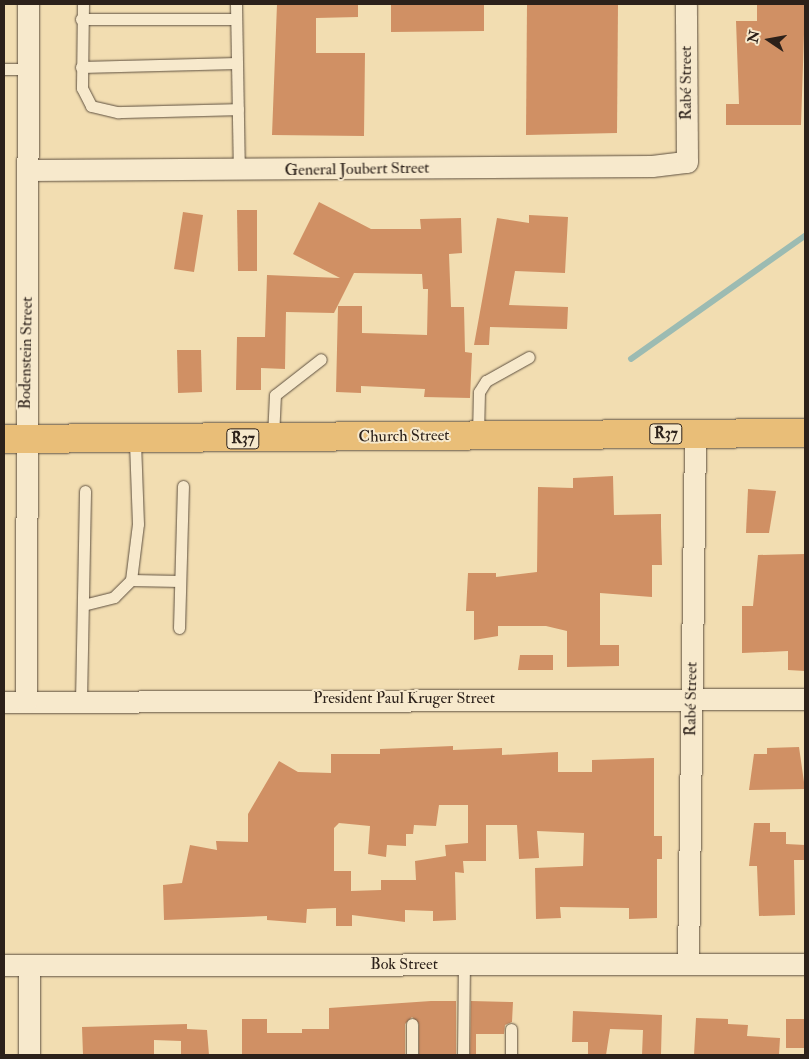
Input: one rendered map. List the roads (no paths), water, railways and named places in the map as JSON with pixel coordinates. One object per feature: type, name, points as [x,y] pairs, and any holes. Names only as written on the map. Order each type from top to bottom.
[{"type":"main road","name":"Church Street","points":[[14,440],[135,441],[805,433]]},
{"type":"street","name":"Bodenstein Street","points":[[26,702],[14,440],[28,170],[28,4]]},
{"type":"street","name":"Rabé Street","points":[[686,4],[687,162]]},
{"type":"street","name":"General Joubert Street","points":[[28,170],[239,170],[687,162]]},
{"type":"street","name":"Rabé Street","points":[[688,964],[695,433]]},
{"type":"street","name":"President Paul Kruger Street","points":[[4,702],[198,699],[805,699]]},
{"type":"street","name":"Bok Street","points":[[4,965],[805,964]]},
{"type":"street","points":[[28,1055],[30,965]]},
{"type":"lane","points":[[83,4],[81,19],[81,67],[85,100],[101,110],[238,109]]},
{"type":"lane","points":[[236,4],[239,170]]},
{"type":"lane","points":[[81,19],[236,19]]},
{"type":"lane","points":[[81,67],[237,63]]},
{"type":"lane","points":[[4,70],[28,69]]},
{"type":"lane","points":[[471,436],[479,392],[486,381],[530,357]]},
{"type":"lane","points":[[272,439],[275,395],[320,359]]},
{"type":"lane","points":[[83,605],[114,598],[131,580],[138,524],[135,441]]},
{"type":"lane","points":[[179,628],[183,486]]},
{"type":"lane","points":[[82,701],[85,491]]},
{"type":"lane","points":[[131,580],[180,581]]},
{"type":"lane","points":[[463,1055],[464,964]]},
{"type":"lane","points":[[412,1024],[412,1055]]},
{"type":"lane","points":[[511,1055],[512,1029]]},
{"type":"waterway","points":[[631,359],[805,236]]}]
